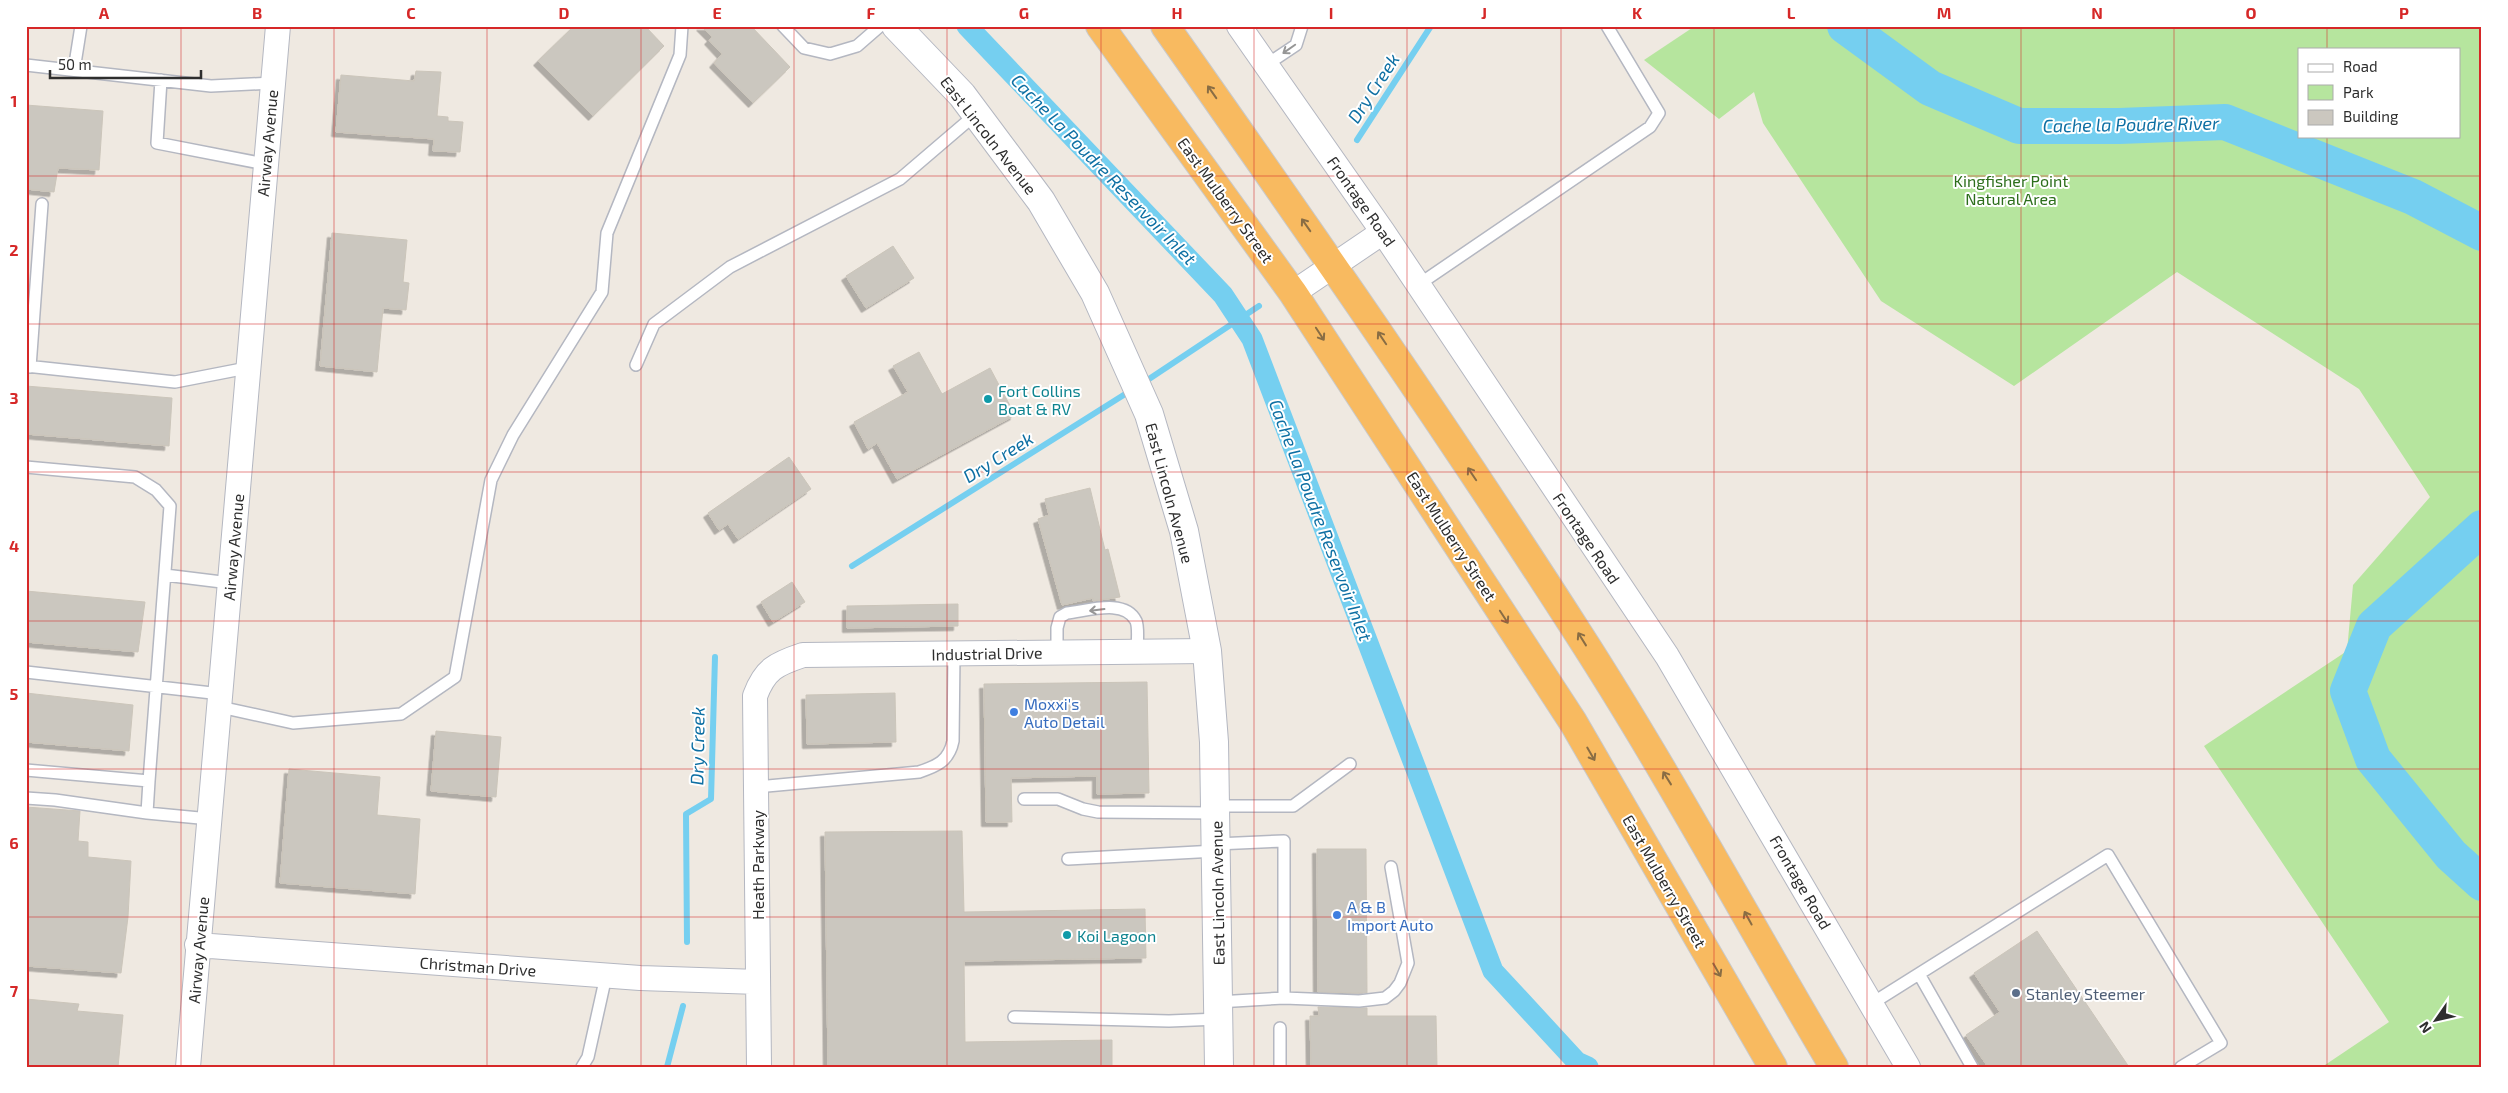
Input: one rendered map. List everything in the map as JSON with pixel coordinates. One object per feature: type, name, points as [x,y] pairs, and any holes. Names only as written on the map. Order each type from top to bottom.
[{"type":"highway","name":"East Mulberry Street","points":[[1100,26],[1293,293],[1573,722],[1773,1067]]},
{"type":"highway","points":[[1165,26],[1334,265],[1578,634],[1696,826],[1779,975],[1834,1067]]},
{"type":"highway","points":[[1779,975],[1824,1067]]},
{"type":"street","name":"Airway Avenue","points":[[188,1067],[197,945],[210,819],[247,368],[278,26]]},
{"type":"street","name":"East Lincoln Avenue","points":[[896,26],[962,95],[1041,201],[1095,293],[1138,389],[1184,531],[1207,651],[1214,742],[1219,1067]]},
{"type":"street","name":"Frontage Road","points":[[1239,26],[1383,232],[1667,656],[1908,1067]]},
{"type":"street","points":[[1293,293],[1383,232]]},
{"type":"street","name":"Industrial Drive","points":[[771,669],[781,662],[802,655],[1207,651]]},
{"type":"street","name":"Heath Parkway","points":[[759,1067],[755,696],[761,680],[771,669]]},
{"type":"street","name":"Christman Drive","points":[[197,945],[606,976],[758,982]]},
{"type":"lane","points":[[74,70],[81,26]]},
{"type":"lane","points":[[26,672],[156,686],[220,701],[293,723],[400,714],[455,677],[491,480],[513,435],[602,292],[607,233],[680,55],[682,26]]},
{"type":"lane","points":[[783,26],[804,48],[830,54],[857,46],[880,26]]},
{"type":"lane","points":[[1266,65],[1296,45],[1302,26]]},
{"type":"lane","points":[[1418,285],[1650,126],[1659,113],[1607,26]]},
{"type":"lane","points":[[26,65],[211,86],[272,83]]},
{"type":"lane","points":[[161,80],[158,143],[265,164]]},
{"type":"lane","points":[[636,365],[654,324],[722,272],[900,179],[976,114]]},
{"type":"lane","points":[[42,204],[28,366],[175,382],[247,368]]},
{"type":"lane","points":[[26,466],[135,477],[156,490],[170,506],[146,813]]},
{"type":"lane","points":[[165,575],[230,583]]},
{"type":"lane","points":[[1057,653],[1057,628],[1060,617],[1067,613],[1118,607],[1127,610],[1136,622],[1137,652]]},
{"type":"lane","points":[[756,787],[919,772],[936,767],[951,750],[953,741],[954,654]]},
{"type":"lane","points":[[1024,799],[1058,799],[1098,812],[1293,806],[1350,764]]},
{"type":"lane","points":[[26,770],[149,781]]},
{"type":"lane","points":[[26,798],[210,819]]},
{"type":"lane","points":[[1068,859],[1284,841],[1284,998]]},
{"type":"lane","points":[[1871,1004],[2108,855],[2221,1043],[2181,1067]]},
{"type":"lane","points":[[1014,1017],[1168,1021],[1284,998],[1359,1000],[1385,998],[1400,983],[1408,963],[1392,867]]},
{"type":"lane","points":[[1919,974],[1972,1067]]},
{"type":"lane","points":[[582,1067],[588,1056],[606,976]]},
{"type":"lane","points":[[1280,1028],[1280,1067]]},
{"type":"green space","name":"Kingfisher Point Natural Area","points":[[1695,26],[2482,26],[2482,1067],[2322,1067],[2389,1022],[2204,746],[2347,651],[2353,585],[2430,497],[2359,389],[2177,272],[2014,386],[1881,301],[1763,123],[1754,92],[1719,119],[1644,60]]},
{"type":"building","points":[[574,26],[645,26],[664,46],[593,116],[538,61]]},
{"type":"building","points":[[701,26],[751,26],[790,67],[753,103],[714,63],[722,54],[709,40],[712,37]]},
{"type":"building","points":[[416,71],[441,72],[437,116],[448,117],[448,121],[463,122],[460,152],[433,151],[434,139],[336,132],[341,75],[414,81]]},
{"type":"building","points":[[26,105],[103,111],[99,170],[58,168],[54,192],[26,189]]},
{"type":"building","points":[[332,233],[407,240],[403,282],[409,283],[406,310],[383,308],[377,372],[320,366]]},
{"type":"building","points":[[893,246],[914,278],[866,308],[846,276]]},
{"type":"building","points":[[919,352],[942,394],[990,368],[1015,415],[897,479],[877,443],[868,449],[854,422],[908,392],[893,366]]},
{"type":"building","points":[[26,386],[172,398],[169,446],[26,434]]},
{"type":"building","points":[[789,457],[811,489],[738,539],[728,524],[719,530],[708,513]]},
{"type":"building","points":[[1090,488],[1105,550],[1108,549],[1120,597],[1093,601],[1093,598],[1062,605],[1038,519],[1049,515],[1045,499]]},
{"type":"building","points":[[792,582],[805,602],[773,622],[761,602]]},
{"type":"building","points":[[26,591],[145,602],[138,652],[26,642]]},
{"type":"building","points":[[958,604],[958,626],[847,628],[847,606]]},
{"type":"building","points":[[1147,682],[1149,793],[1097,794],[1097,776],[1011,778],[1012,822],[986,822],[984,684]]},
{"type":"building","points":[[26,693],[133,705],[129,751],[26,742]]},
{"type":"building","points":[[895,693],[896,742],[807,744],[806,695]]},
{"type":"building","points":[[436,731],[501,737],[496,797],[431,791]]},
{"type":"building","points":[[289,769],[380,777],[377,815],[420,819],[415,894],[280,883]]},
{"type":"building","points":[[26,807],[80,811],[78,841],[88,842],[88,857],[131,861],[128,917],[121,973],[26,966]]},
{"type":"building","points":[[962,831],[964,912],[1145,909],[1146,958],[964,961],[965,1042],[1112,1040],[1112,1067],[828,1067],[825,832]]},
{"type":"building","points":[[1317,849],[1366,849],[1367,993],[1318,992]]},
{"type":"building","points":[[2037,931],[2129,1067],[1988,1067],[1966,1035],[2000,1012],[1974,973]]},
{"type":"building","points":[[26,999],[79,1004],[77,1011],[123,1015],[118,1067],[26,1067]]},
{"type":"building","points":[[1318,1007],[1367,1008],[1367,1016],[1436,1016],[1437,1067],[1311,1067],[1310,1016],[1319,1016]]},
{"type":"waterway","name":"Cache La Poudre Reservoir Inlet","points":[[967,26],[1223,295],[1252,339],[1493,971],[1577,1062],[1588,1067]]},
{"type":"waterway","name":"Dry Creek","points":[[1357,140],[1431,26]]},
{"type":"waterway","name":"Cache la Poudre River","points":[[1845,26],[1930,88],[2019,126],[2119,126],[2225,122],[2413,197],[2482,233]]},
{"type":"waterway","name":"Dry Creek","points":[[1143,383],[1259,306]]},
{"type":"waterway","name":"Dry Creek","points":[[852,566],[1130,391]]},
{"type":"waterway","name":"Cache la Poudre River","points":[[2482,528],[2374,626],[2348,691],[2373,759],[2451,855],[2482,883]]},
{"type":"waterway","name":"Dry Creek","points":[[687,942],[686,814],[711,799],[715,657]]},
{"type":"waterway","name":"Dry Creek","points":[[667,1067],[683,1006]]},
{"type":"place","name":"Fort Collins Boat & RV","points":[[988,399]]},
{"type":"place","name":"Moxxi's Auto Detail","points":[[1014,712]]},
{"type":"place","name":"A & B Import Auto","points":[[1337,915]]},
{"type":"place","name":"Koi Lagoon","points":[[1067,935]]},
{"type":"place","name":"Stanley Steemer","points":[[2016,993]]}]
